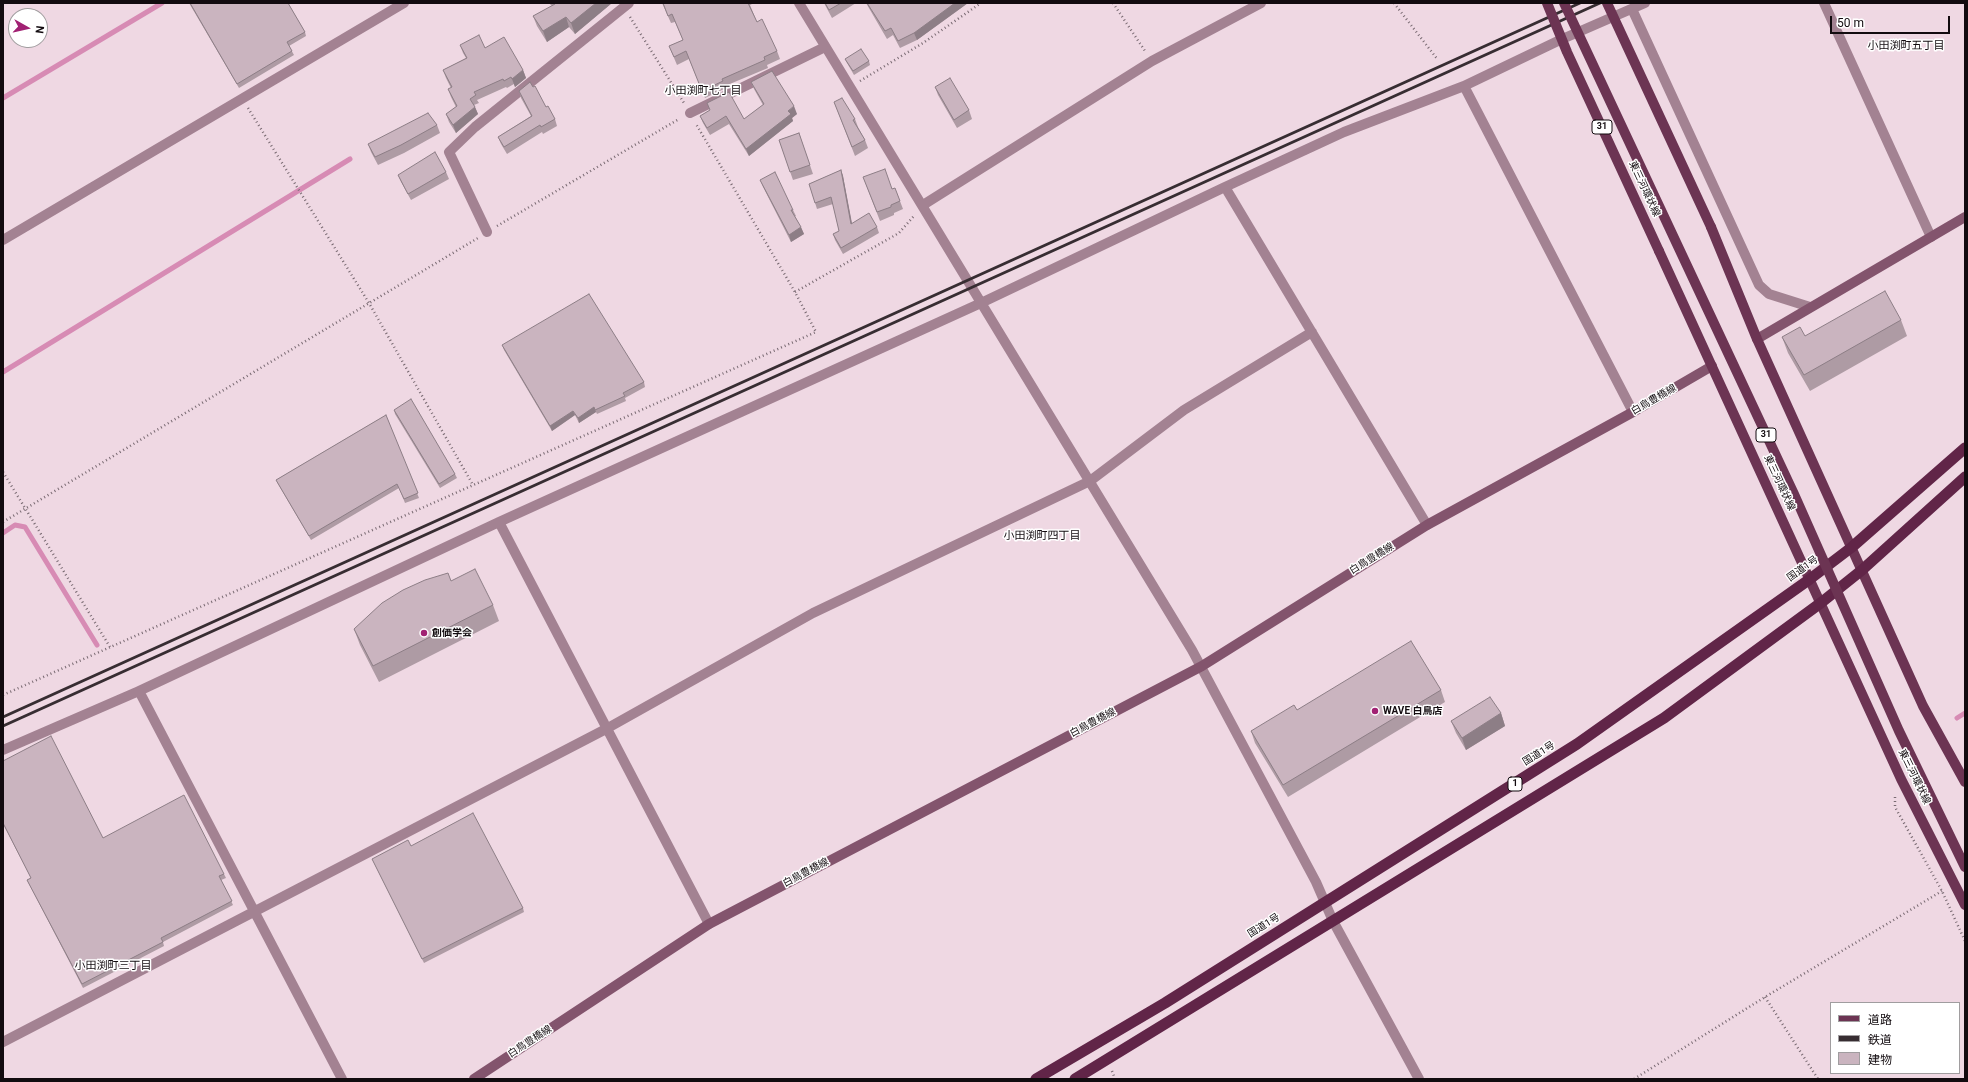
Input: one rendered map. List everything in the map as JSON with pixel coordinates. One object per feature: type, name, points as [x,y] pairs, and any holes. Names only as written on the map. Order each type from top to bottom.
[{"type":"highway","name":"国道1号","points":[[1036,1079],[1165,1003],[1577,744],[1810,579],[1852,547],[1965,448]]},
{"type":"highway","name":"1","points":[[1075,1079],[1664,718],[1822,602],[1862,570],[1965,477]]},
{"type":"main road","name":"東三河環状線","points":[[1547,3],[1567,52],[1810,579],[1822,602],[1835,637],[1901,779],[1965,905]]},
{"type":"main road","name":"東三河環状線","points":[[1564,3],[1794,494],[1899,731],[1965,867]]},
{"type":"main road","points":[[1607,3],[1711,227],[1758,339],[1923,706],[1965,782]]},
{"type":"main road","points":[[1758,339],[1965,216]]},
{"type":"main road","name":"白鳥豊橋線","points":[[474,1079],[709,924],[1202,666],[1427,525],[1634,412],[1712,366]]},
{"type":"street","points":[[3,240],[404,3]]},
{"type":"street","points":[[799,3],[1202,666],[1316,882],[1333,921],[1419,1079]]},
{"type":"street","points":[[923,205],[1152,61],[1262,3]]},
{"type":"street","points":[[3,750],[139,691],[499,522],[981,303],[1344,132],[1464,86],[1560,40],[1645,3]]},
{"type":"street","points":[[1824,3],[1931,237]]},
{"type":"street","points":[[487,232],[449,152],[475,126],[627,5]]},
{"type":"street","points":[[1632,9],[1759,285],[1769,294],[1810,307]]},
{"type":"street","points":[[690,113],[825,47]]},
{"type":"street","points":[[1464,86],[1634,412]]},
{"type":"street","points":[[1225,188],[1427,525]]},
{"type":"street","points":[[3,1042],[606,729],[813,613],[1090,481],[1184,410],[1312,332]]},
{"type":"street","points":[[499,522],[709,924]]},
{"type":"street","points":[[139,691],[256,912],[310,1020],[342,1079]]},
{"type":"path","points":[[849,87],[923,43],[981,3]]},
{"type":"path","points":[[1113,3],[1152,61]]},
{"type":"path","points":[[1394,3],[1438,60]]},
{"type":"path","points":[[3,695],[816,332],[795,292],[627,5]]},
{"type":"path","points":[[242,98],[369,303],[473,486]]},
{"type":"path","points":[[3,522],[487,232],[690,113]]},
{"type":"path","points":[[795,292],[899,233],[923,205]]},
{"type":"path","points":[[3,472],[110,647]]},
{"type":"path","points":[[1901,779],[1895,794],[1895,807],[1942,891],[1965,941]]},
{"type":"path","points":[[1634,1079],[1765,997],[1942,891]]},
{"type":"path","points":[[1765,997],[1818,1079]]},
{"type":"building","points":[[190,3],[288,3],[305,32],[287,42],[292,51],[237,84]]},
{"type":"building","points":[[554,3],[596,3],[571,23],[566,17],[543,31],[533,16],[555,4]]},
{"type":"building","points":[[663,3],[748,3],[757,22],[762,19],[777,51],[764,57],[765,60],[722,79],[723,81],[702,91],[686,51],[674,57],[669,46],[683,40],[672,14],[668,16]]},
{"type":"building","points":[[825,3],[841,3],[829,10]]},
{"type":"building","points":[[867,3],[955,3],[914,33],[898,41],[891,28],[885,31]]},
{"type":"building","points":[[479,35],[485,48],[504,37],[523,70],[512,79],[511,77],[504,81],[503,79],[474,92],[476,95],[470,99],[475,107],[453,125],[446,114],[457,106],[448,89],[452,87],[443,70],[467,58],[460,45]]},
{"type":"building","points":[[861,49],[869,61],[853,71],[845,59]]},
{"type":"building","points":[[772,71],[794,106],[788,111],[791,114],[746,149],[726,116],[707,128],[700,116],[710,110],[707,103],[729,92],[744,119],[764,104],[751,82]]},
{"type":"building","points":[[950,78],[969,110],[954,120],[935,87]]},
{"type":"building","points":[[530,82],[533,87],[535,86],[546,107],[548,106],[555,119],[541,127],[540,125],[504,147],[498,137],[532,116],[519,91]]},
{"type":"building","points":[[842,98],[855,119],[853,120],[865,140],[852,147],[834,102]]},
{"type":"building","points":[[428,113],[437,125],[401,145],[375,157],[368,144]]},
{"type":"building","points":[[799,133],[810,165],[790,172],[779,140]]},
{"type":"building","points":[[435,152],[446,172],[408,194],[398,175]]},
{"type":"building","points":[[885,169],[892,189],[895,188],[900,201],[891,205],[891,207],[877,212],[863,177]]},
{"type":"building","points":[[841,170],[851,224],[869,213],[877,227],[841,248],[833,234],[839,231],[831,197],[815,203],[809,184]]},
{"type":"building","points":[[775,172],[793,210],[791,210],[801,227],[789,235],[760,180]]},
{"type":"building","points":[[1885,291],[1901,320],[1804,375],[1782,337],[1800,327],[1805,336]]},
{"type":"building","points":[[589,294],[644,382],[623,393],[625,396],[595,410],[594,407],[578,418],[573,411],[550,426],[502,345]]},
{"type":"building","points":[[411,399],[455,474],[439,484],[394,410]]},
{"type":"building","points":[[386,415],[418,493],[404,499],[397,484],[309,536],[276,480]]},
{"type":"building","name":"創価学会","points":[[475,569],[493,605],[373,666],[354,629],[382,603],[403,590],[425,580],[448,573],[451,581]]},
{"type":"building","points":[[1411,641],[1441,690],[1283,785],[1251,731],[1294,705],[1297,710]]},
{"type":"building","points":[[1490,697],[1501,713],[1462,738],[1451,721]]},
{"type":"building","points":[[51,736],[103,838],[184,795],[224,874],[219,876],[232,901],[161,938],[163,942],[82,984],[27,880],[31,878],[3,823],[3,761]]},
{"type":"building","points":[[473,813],[523,908],[422,959],[372,859],[408,840],[411,846]]},
{"type":"waterway","points":[[3,98],[162,3]]},
{"type":"waterway","points":[[3,372],[350,159]]},
{"type":"waterway","points":[[3,533],[15,525],[25,527],[97,645]]},
{"type":"waterway","points":[[1957,718],[1965,713]]},
{"type":"railway","points":[[3,717],[1580,3]]},
{"type":"railway","points":[[3,726],[1600,3]]},
{"type":"place","name":"創価学会","points":[[424,633]]},
{"type":"place","name":"WAVE 白鳥店","points":[[1375,711]]},
{"type":"district","name":"小田渕町五丁目","points":[[1906,46]]},
{"type":"district","name":"小田渕町七丁目","points":[[703,91]]},
{"type":"district","name":"小田渕町四丁目","points":[[1042,536]]},
{"type":"district","name":"小田渕町三丁目","points":[[113,966]]}]
